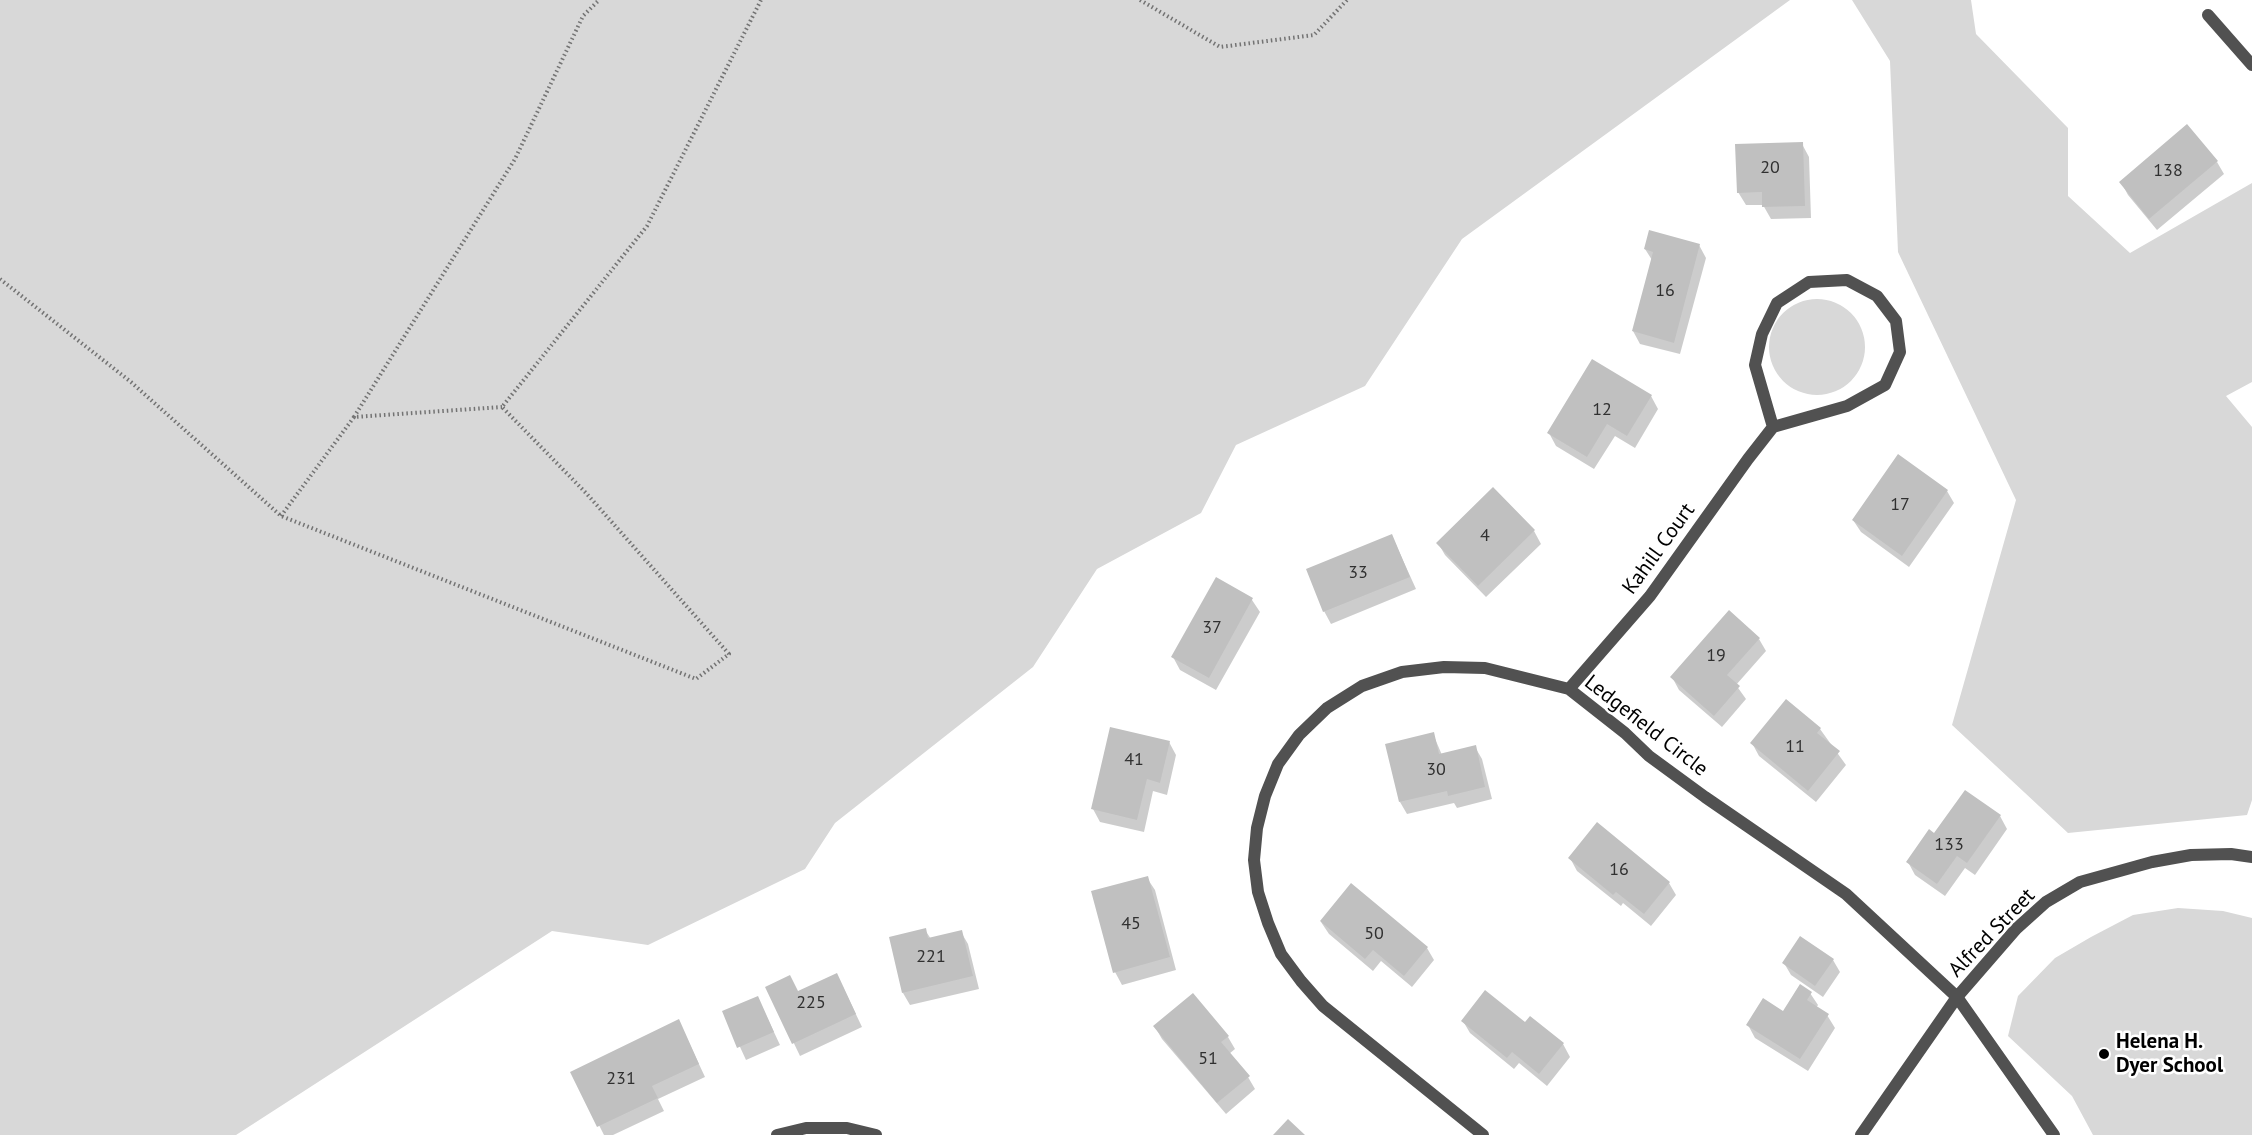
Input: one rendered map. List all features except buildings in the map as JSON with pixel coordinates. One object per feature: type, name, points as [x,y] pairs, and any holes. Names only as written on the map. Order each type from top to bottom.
[{"type":"street","points":[[2208,15],[2252,65]]},
{"type":"street","points":[[1847,280],[1877,296],[1896,321],[1900,352],[1885,385],[1847,406],[1773,427],[1755,365],[1762,334],[1777,303],[1809,282],[1847,280]]},
{"type":"street","name":"Kahill Court","points":[[1569,689],[1650,596],[1773,427]]},
{"type":"street","name":"Ledgefield Circle","points":[[1483,1135],[1323,1006],[1281,954],[1258,892],[1254,860],[1257,828],[1265,796],[1278,764],[1299,735],[1326,708],[1362,686],[1402,672],[1444,667],[1485,668],[1569,689],[1649,756],[1846,894],[1957,997],[2054,1135]]},
{"type":"street","name":"Alfred Street","points":[[1861,1135],[1957,997],[2024,922],[2046,902],[2080,882],[2152,862],[2192,855],[2231,854],[2252,857]]},
{"type":"street","points":[[777,1135],[806,1128],[847,1128],[876,1135]]},
{"type":"path","points":[[281,516],[354,417],[515,159],[583,16],[599,0]]},
{"type":"path","points":[[354,417],[502,407],[647,226],[761,0]]},
{"type":"path","points":[[1140,0],[1220,47],[1314,35],[1347,0]]},
{"type":"path","points":[[0,279],[131,382],[281,516],[696,679],[729,654],[586,493],[502,407]]},
{"type":"shaded area","points":[[0,0],[1790,0],[1462,239],[1365,386],[1236,445],[1201,513],[1097,569],[1033,667],[835,823],[805,869],[648,945],[552,931],[236,1135],[0,1135]]},
{"type":"shaded area","points":[[1852,0],[1971,0],[1976,34],[2068,128],[2068,196],[2130,253],[2252,183],[2252,382],[2226,396],[2252,427],[2252,800],[2247,815],[2068,833],[1952,725],[2016,500],[1898,252],[1890,61]]},
{"type":"shaded area","points":[[1817,299],[1835,303],[1851,313],[1861,329],[1865,347],[1861,365],[1851,381],[1835,391],[1817,395],[1799,391],[1783,381],[1773,365],[1769,347],[1773,329],[1783,313],[1799,303]]},
{"type":"shaded area","name":"Helena H. Dyer School","points":[[2178,908],[2223,911],[2252,918],[2252,1135],[2093,1135],[2072,1096],[2008,1036],[2018,996],[2055,958],[2091,937],[2133,915]]},
{"type":"place","name":"Helena H. Dyer School","points":[[2104,1054]]}]
